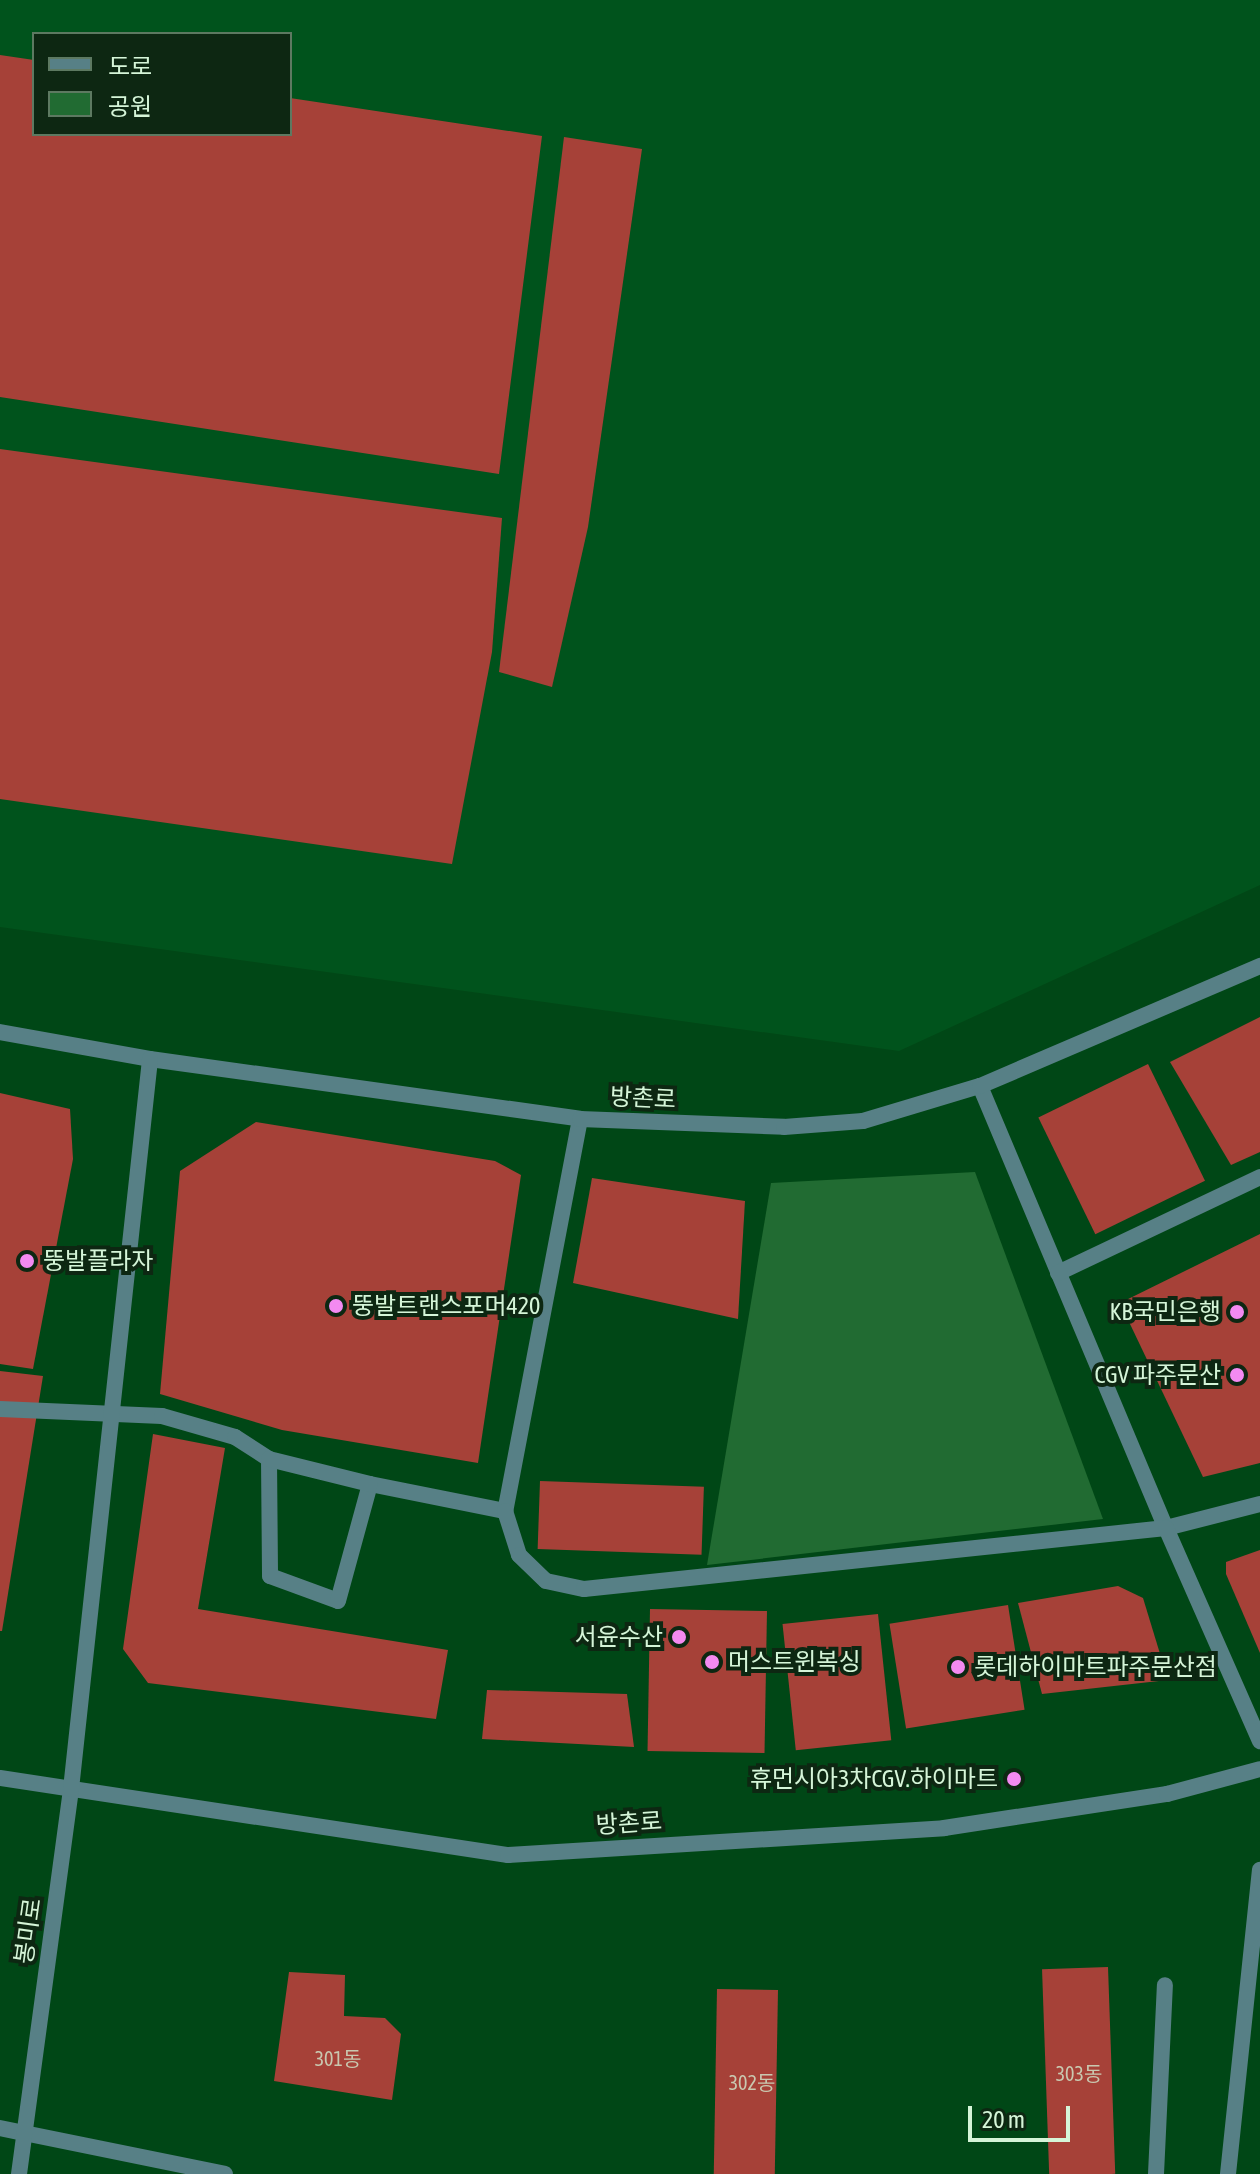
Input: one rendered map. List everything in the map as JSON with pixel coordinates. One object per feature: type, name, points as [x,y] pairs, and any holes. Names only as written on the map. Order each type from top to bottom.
[{"type":"street","name":"방촌로","points":[[0,1032],[150,1059],[580,1119],[784,1127],[863,1121],[980,1086],[1260,966]]},
{"type":"street","name":"봉미로","points":[[19,2174],[71,1789],[150,1059]]},
{"type":"street","points":[[980,1086],[1166,1528],[1260,1741]]},
{"type":"street","points":[[580,1119],[505,1511],[519,1555],[546,1581],[584,1589],[1166,1528],[1260,1504]]},
{"type":"street","points":[[1058,1273],[1260,1177]]},
{"type":"street","points":[[0,1409],[162,1416],[235,1437],[269,1459],[370,1484],[505,1511]]},
{"type":"street","points":[[269,1459],[270,1576],[338,1601],[370,1484]]},
{"type":"street","name":"방촌로","points":[[0,1778],[508,1855],[944,1828],[1167,1794],[1260,1769]]},
{"type":"street","points":[[1228,2174],[1260,1870]]},
{"type":"street","points":[[1156,2174],[1165,1985]]},
{"type":"street","points":[[0,2128],[225,2174]]},
{"type":"shaded area","points":[[0,0],[1260,0],[1260,885],[899,1051],[0,927]]},
{"type":"green space","points":[[975,1172],[1103,1519],[707,1565],[771,1183]]},
{"type":"building","points":[[0,55],[32,60],[32,136],[292,136],[292,98],[542,136],[499,474],[0,397]]},
{"type":"building","points":[[564,137],[642,149],[588,527],[552,687],[499,672]]},
{"type":"building","points":[[0,449],[502,518],[492,652],[452,864],[0,799]]},
{"type":"building","points":[[1260,1017],[1260,1152],[1231,1165],[1170,1062]]},
{"type":"building","points":[[1148,1064],[1205,1181],[1095,1234],[1038,1117]]},
{"type":"building","name":"뚱발플라자","points":[[0,1093],[70,1109],[73,1159],[33,1369],[0,1364]]},
{"type":"building","name":"뚱발트랜스포머420","points":[[256,1122],[495,1161],[521,1175],[478,1463],[282,1430],[160,1394],[180,1171]]},
{"type":"building","points":[[592,1178],[745,1201],[738,1319],[573,1283]]},
{"type":"building","points":[[1260,1234],[1260,1463],[1203,1477],[1120,1303]]},
{"type":"building","points":[[0,1371],[43,1376],[2,1631],[0,1631]]},
{"type":"building","points":[[153,1434],[225,1448],[198,1609],[448,1650],[436,1719],[148,1683],[123,1649]]},
{"type":"building","points":[[540,1481],[704,1487],[702,1555],[538,1549]]},
{"type":"building","points":[[1260,1550],[1260,1653],[1226,1574],[1226,1562]]},
{"type":"building","points":[[1118,1586],[1143,1598],[1168,1680],[1042,1694],[1018,1603]]},
{"type":"building","name":"롯데하이마트파주문산점","points":[[1008,1605],[1025,1710],[906,1728],[889,1624]]},
{"type":"building","points":[[650,1609],[767,1611],[765,1753],[648,1751]]},
{"type":"building","points":[[878,1614],[891,1740],[796,1750],[783,1624]]},
{"type":"building","points":[[487,1690],[627,1694],[634,1747],[482,1739]]},
{"type":"building","points":[[1108,1967],[1115,2174],[1049,2174],[1042,1969]]},
{"type":"building","points":[[289,1972],[345,1975],[344,2016],[385,2018],[401,2034],[392,2100],[274,2081]]},
{"type":"building","points":[[717,1989],[778,1990],[775,2174],[714,2174]]},
{"type":"place","name":"뚱발플라자","points":[[27,1261]]},
{"type":"place","name":"뚱발트랜스포머420","points":[[336,1306]]},
{"type":"place","name":"KB국민은행","points":[[1237,1312]]},
{"type":"place","name":"CGV 파주문산","points":[[1237,1375]]},
{"type":"place","name":"서윤수산","points":[[679,1637]]},
{"type":"place","name":"머스트윈복싱","points":[[712,1662]]},
{"type":"place","name":"롯데하이마트파주문산점","points":[[958,1667]]},
{"type":"place","name":"휴먼시아3차CGV.하이마트","points":[[1014,1779]]}]
